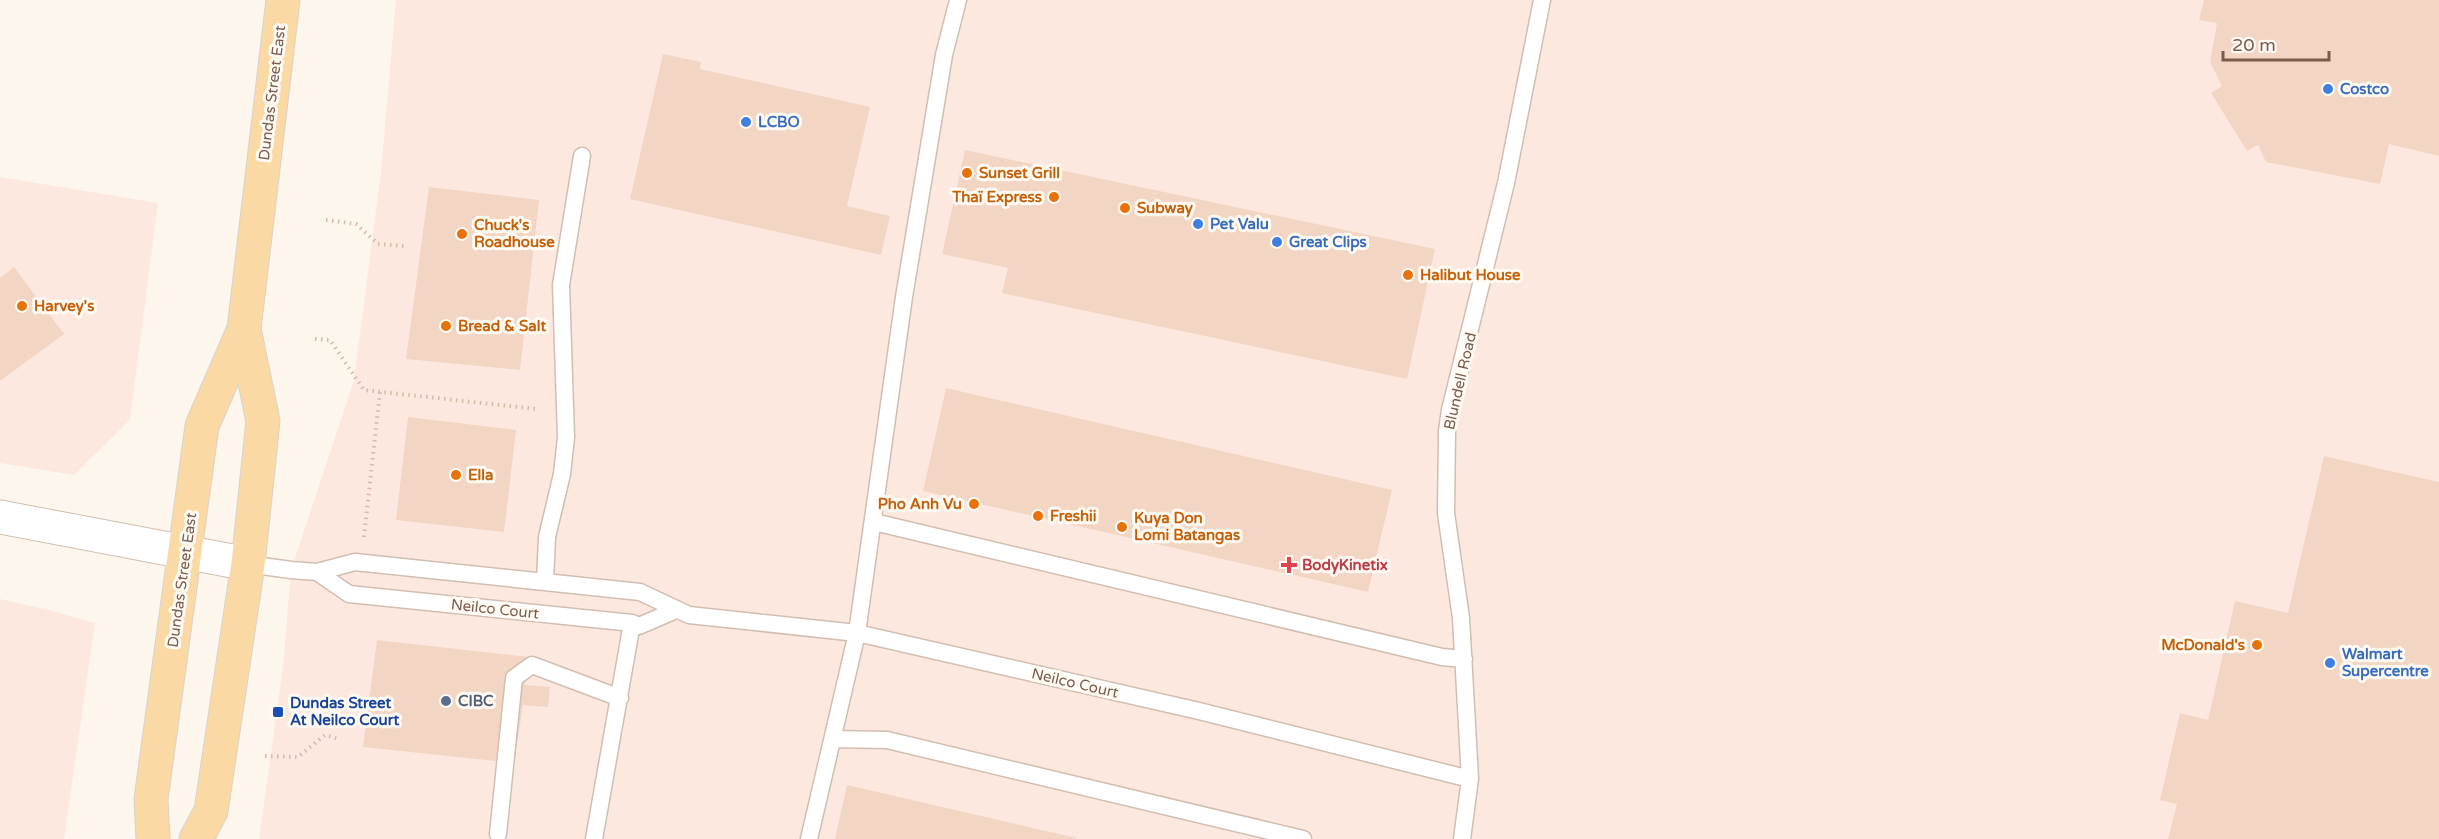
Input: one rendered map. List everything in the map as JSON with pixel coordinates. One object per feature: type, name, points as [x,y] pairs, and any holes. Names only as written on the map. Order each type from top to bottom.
[{"type":"main road","name":"Dundas Street East","points":[[153,839],[151,799],[202,426],[244,329],[283,0]]},
{"type":"main road","name":"Dundas Street East","points":[[196,839],[211,811],[248,564],[263,422],[244,329]]},
{"type":"street","name":"Neilco Court","points":[[0,517],[186,550],[248,564]]},
{"type":"lane","points":[[809,839],[857,633],[906,285],[944,55],[958,0]]},
{"type":"lane","name":"Blundell Road","points":[[1462,839],[1470,779],[1461,618],[1446,513],[1447,431],[1506,183],[1542,0]]},
{"type":"lane","points":[[545,581],[547,537],[562,474],[566,437],[561,285],[582,156]]},
{"type":"lane","points":[[874,522],[1431,654],[1464,659]]},
{"type":"lane","name":"Neilco Court","points":[[248,564],[317,572],[355,562],[640,592],[689,615],[857,633],[1199,711],[1470,779]]},
{"type":"lane","name":"Neilco Court","points":[[317,572],[349,594],[632,623],[639,626],[676,610]]},
{"type":"lane","points":[[594,839],[632,623]]},
{"type":"lane","points":[[498,834],[514,678],[532,665],[620,698]]},
{"type":"lane","points":[[833,739],[887,740],[1303,839]]},
{"type":"path","points":[[326,220],[356,224],[378,244],[405,246]]},
{"type":"path","points":[[315,339],[330,340],[364,390],[536,409]]},
{"type":"path","points":[[361,563],[380,392]]},
{"type":"path","points":[[265,756],[298,757],[325,735],[340,739]]},
{"type":"shaded area","points":[[396,0],[2439,0],[2439,839],[259,839],[283,667],[291,570],[354,380],[381,172]]},
{"type":"shaded area","points":[[0,177],[158,203],[130,420],[74,475],[0,463]]},
{"type":"shaded area","points":[[0,599],[95,623],[64,839],[0,839]]},
{"type":"building","name":"Costco","points":[[2204,0],[2439,0],[2439,156],[2389,144],[2380,184],[2266,162],[2258,145],[2247,151],[2211,93],[2222,86],[2210,62],[2217,23],[2199,20]]},
{"type":"building","points":[[663,54],[701,62],[700,69],[870,107],[847,206],[890,216],[881,255],[630,199]]},
{"type":"building","points":[[965,150],[1435,249],[1407,379],[1002,293],[1008,268],[942,254]]},
{"type":"building","points":[[429,187],[539,200],[520,370],[406,359]]},
{"type":"building","name":"Harvey's","points":[[14,267],[64,334],[0,381],[0,278]]},
{"type":"building","points":[[946,388],[1392,490],[1368,592],[923,491]]},
{"type":"building","name":"Ella","points":[[408,417],[516,430],[504,532],[396,520]]},
{"type":"building","name":"Walmart Supercentre","points":[[2324,456],[2439,482],[2439,839],[2168,839],[2177,804],[2160,800],[2180,713],[2208,720],[2235,601],[2288,613]]},
{"type":"building","name":"CIBC","points":[[377,640],[529,657],[525,685],[550,687],[548,707],[523,705],[514,763],[363,747]]},
{"type":"building","points":[[847,785],[1076,838],[1076,839],[835,839]]},
{"type":"place","name":"Costco","points":[[2328,89]]},
{"type":"place","name":"LCBO","points":[[746,122]]},
{"type":"place","name":"Sunset Grill","points":[[967,173]]},
{"type":"place","name":"Thaï Express","points":[[1054,197]]},
{"type":"place","name":"Subway","points":[[1125,208]]},
{"type":"place","name":"Pet Valu","points":[[1198,224]]},
{"type":"place","name":"Chuck's Roadhouse","points":[[462,234]]},
{"type":"place","name":"Great Clips","points":[[1277,242]]},
{"type":"place","name":"Halibut House","points":[[1408,275]]},
{"type":"place","name":"Harvey's","points":[[22,306]]},
{"type":"place","name":"Bread & Salt","points":[[446,326]]},
{"type":"place","name":"Ella","points":[[456,475]]},
{"type":"place","name":"Pho Anh Vu","points":[[974,504]]},
{"type":"place","name":"Freshii","points":[[1038,516]]},
{"type":"place","name":"Kuya Don Lomi Batangas","points":[[1122,527]]},
{"type":"place","name":"BodyKinetix","points":[[1289,565]]},
{"type":"place","name":"McDonald's","points":[[2257,645]]},
{"type":"place","name":"Walmart Supercentre","points":[[2330,663]]},
{"type":"place","name":"CIBC","points":[[446,701]]},
{"type":"place","name":"Dundas Street At Neilco Court","points":[[278,712]]}]
